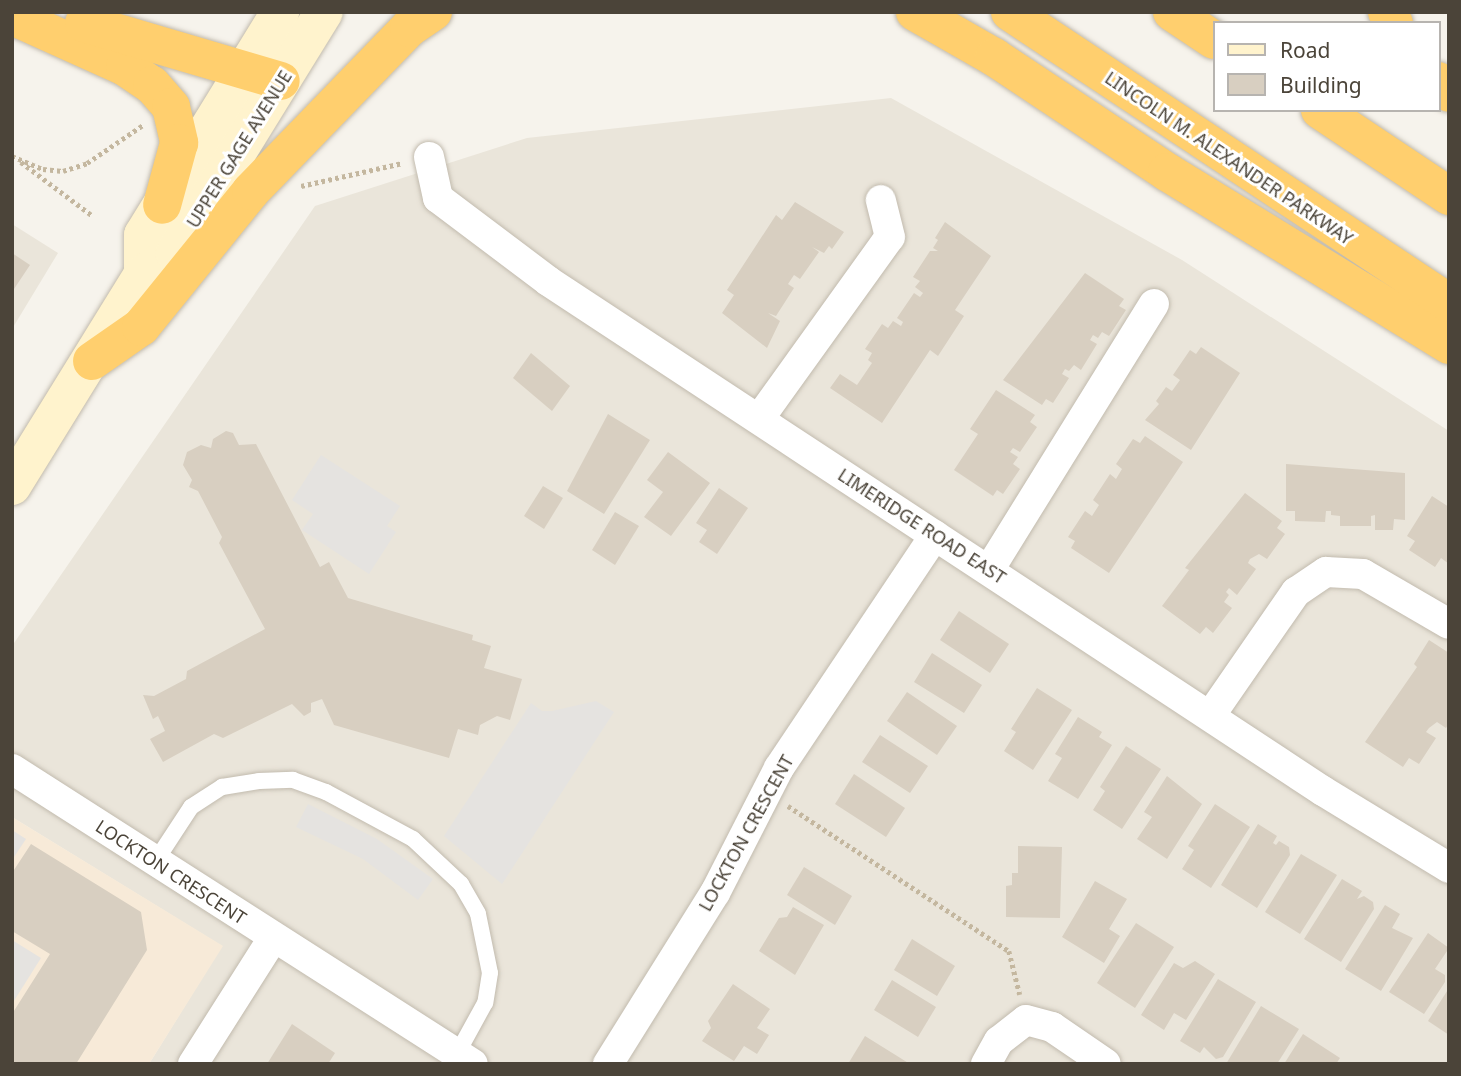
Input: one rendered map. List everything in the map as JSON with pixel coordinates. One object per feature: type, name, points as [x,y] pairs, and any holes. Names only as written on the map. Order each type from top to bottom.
[{"type":"highway","points":[[52,12],[134,41],[281,81]]},
{"type":"highway","points":[[92,361],[141,327],[251,191],[409,28],[433,12]]},
{"type":"highway","points":[[915,12],[994,57],[1167,172],[1449,345]]},
{"type":"highway","name":"LINCOLN M. ALEXANDER PARKWAY","points":[[1010,12],[1449,303]]},
{"type":"highway","points":[[1172,12],[1212,39]]},
{"type":"highway","points":[[12,16],[125,66],[152,85],[171,107],[179,143],[162,205]]},
{"type":"highway","points":[[1323,112],[1449,195]]},
{"type":"main road","name":"UPPER GAGE AVENUE","points":[[142,274],[143,235],[280,12]]},
{"type":"main road","name":"UPPER GAGE AVENUE","points":[[12,486],[92,361],[142,274],[175,253],[324,12]]},
{"type":"street","name":"LIMERIDGE ROAD EAST","points":[[429,157],[438,198],[548,281],[1210,716],[1447,862]]},
{"type":"street","points":[[759,419],[890,237],[881,200]]},
{"type":"street","points":[[989,570],[1154,304]]},
{"type":"street","name":"LOCKTON CRESCENT","points":[[608,1064],[715,893],[766,792],[935,535]]},
{"type":"street","points":[[1210,716],[1296,592],[1326,572],[1363,574],[1449,624]]},
{"type":"street","name":"LOCKTON CRESCENT","points":[[12,769],[465,1059]]},
{"type":"street","points":[[193,1064],[273,938]]},
{"type":"street","points":[[986,1064],[999,1041],[1026,1020],[1052,1027],[1106,1064]]},
{"type":"lane","points":[[155,862],[191,807],[222,787],[259,781],[293,780],[326,792],[413,839],[461,884],[478,914],[490,973],[485,1003],[465,1059]]},
{"type":"path","points":[[12,156],[43,169],[63,171],[87,163],[153,119]]},
{"type":"path","points":[[12,156],[93,216]]},
{"type":"path","points":[[766,792],[1009,951],[1026,1020]]},
{"type":"shaded area","points":[[891,98],[1182,260],[1449,431],[1449,1064],[149,1064],[222,946],[12,817],[12,646],[315,206],[527,138]]},
{"type":"shaded area","points":[[12,224],[58,253],[12,329]]},
{"type":"shaded area","points":[[321,455],[400,506],[387,526],[396,532],[369,574],[302,530],[313,514],[292,500]]},
{"type":"shaded area","points":[[596,701],[614,712],[502,884],[444,836],[531,703],[542,711],[552,711]]},
{"type":"shaded area","points":[[308,804],[377,839],[433,879],[418,900],[363,859],[296,827]]},
{"type":"shaded area","points":[[12,817],[223,946],[149,1064],[12,1064]]},
{"type":"shaded area","points":[[12,830],[26,839],[12,860]]},
{"type":"shaded area","points":[[12,940],[41,958],[12,1004]]},
{"type":"building","points":[[795,202],[844,232],[832,249],[829,246],[824,253],[812,247],[819,252],[800,279],[794,275],[788,284],[794,288],[776,316],[768,313],[780,321],[767,348],[722,313],[734,295],[727,290],[776,215],[782,220]]},
{"type":"building","points":[[945,222],[991,256],[955,310],[964,316],[938,356],[930,350],[882,423],[830,388],[840,374],[857,385],[872,363],[868,360],[872,353],[865,349],[882,324],[888,328],[893,321],[901,326],[903,322],[897,318],[914,293],[920,297],[923,293],[915,287],[920,281],[913,277],[930,251],[938,251],[933,248],[938,240],[935,238]]},
{"type":"building","points":[[12,253],[30,265],[12,292]]},
{"type":"building","points":[[1085,273],[1124,299],[1119,306],[1126,310],[1109,336],[1102,332],[1098,338],[1093,335],[1090,340],[1097,344],[1081,370],[1074,365],[1069,371],[1065,369],[1062,374],[1069,378],[1053,403],[1046,399],[1042,405],[1003,380]]},
{"type":"building","points":[[1201,347],[1240,373],[1191,450],[1145,420],[1159,404],[1156,401],[1166,387],[1172,391],[1180,380],[1173,375],[1190,350],[1196,354]]},
{"type":"building","points":[[531,353],[570,386],[552,411],[513,378]]},
{"type":"building","points":[[996,390],[1035,415],[1030,422],[1037,427],[1020,452],[1013,448],[1010,452],[1018,457],[1013,464],[1020,469],[1003,494],[997,490],[993,496],[954,470],[978,434],[970,429]]},
{"type":"building","points":[[608,414],[650,440],[604,514],[567,491]]},
{"type":"building","points":[[226,431],[233,433],[239,445],[256,444],[320,567],[329,562],[348,598],[473,635],[472,640],[491,646],[484,668],[522,679],[510,720],[497,716],[480,725],[478,735],[458,729],[449,758],[334,725],[322,699],[311,703],[311,712],[304,716],[292,704],[223,738],[214,734],[163,762],[150,739],[165,731],[158,716],[153,719],[143,695],[154,696],[186,679],[187,671],[265,629],[219,543],[222,537],[198,491],[189,487],[192,480],[183,465],[187,452],[201,445],[211,448],[213,439]]},
{"type":"building","points":[[1145,436],[1183,462],[1109,573],[1071,548],[1075,541],[1068,537],[1085,511],[1092,516],[1099,505],[1093,500],[1110,474],[1116,479],[1122,469],[1116,464],[1133,439],[1140,443]]},
{"type":"building","points":[[668,452],[710,483],[671,536],[644,517],[663,492],[647,480]]},
{"type":"building","points":[[1286,464],[1405,473],[1405,520],[1394,519],[1393,530],[1375,530],[1375,515],[1371,516],[1371,526],[1340,526],[1340,516],[1331,515],[1331,511],[1326,511],[1325,522],[1295,521],[1295,511],[1286,511]]},
{"type":"building","points":[[543,486],[563,498],[544,529],[524,516]]},
{"type":"building","points":[[719,488],[748,508],[717,554],[699,542],[707,530],[696,523]]},
{"type":"building","points":[[1245,493],[1282,521],[1277,528],[1285,534],[1267,559],[1259,554],[1250,559],[1248,563],[1256,569],[1237,595],[1229,588],[1226,592],[1229,595],[1224,602],[1232,608],[1213,633],[1206,627],[1200,634],[1162,606],[1189,570],[1185,568]]},
{"type":"building","points":[[1432,496],[1449,507],[1449,564],[1441,558],[1435,567],[1409,550],[1415,541],[1407,536]]},
{"type":"building","points":[[615,512],[639,526],[615,565],[592,550]]},
{"type":"building","points":[[959,611],[1009,644],[990,673],[940,640]]},
{"type":"building","points":[[1429,640],[1449,653],[1449,723],[1446,728],[1437,722],[1429,728],[1426,732],[1436,738],[1419,764],[1409,758],[1403,767],[1365,742],[1417,667],[1414,664]]},
{"type":"building","points":[[932,653],[982,685],[964,713],[914,682]]},
{"type":"building","points":[[1037,688],[1072,710],[1033,770],[1004,751],[1016,732],[1011,729]]},
{"type":"building","points":[[907,692],[957,726],[937,755],[887,721]]},
{"type":"building","points":[[1078,717],[1102,732],[1099,737],[1112,745],[1078,799],[1048,781],[1062,758],[1055,754]]},
{"type":"building","points":[[880,735],[928,766],[910,793],[862,762]]},
{"type":"building","points":[[1126,746],[1161,769],[1122,829],[1093,810],[1105,791],[1100,787]]},
{"type":"building","points":[[854,774],[905,808],[886,837],[835,804]]},
{"type":"building","points":[[1167,776],[1202,804],[1167,859],[1137,839],[1152,817],[1144,812]]},
{"type":"building","points":[[1215,804],[1250,827],[1211,888],[1182,869],[1194,850],[1188,846]]},
{"type":"building","points":[[1258,824],[1277,836],[1273,843],[1276,845],[1279,841],[1289,847],[1290,855],[1257,908],[1221,885]]},
{"type":"building","points":[[31,844],[141,912],[147,950],[76,1064],[12,1064],[12,1014],[50,954],[12,931],[12,873]]},
{"type":"building","points":[[1018,846],[1062,847],[1060,918],[1006,917],[1006,886],[1012,885],[1012,873],[1018,873]]},
{"type":"building","points":[[1301,854],[1337,875],[1300,934],[1265,912]]},
{"type":"building","points":[[804,867],[852,896],[835,925],[787,895]]},
{"type":"building","points":[[1342,879],[1362,891],[1357,899],[1364,896],[1373,902],[1374,909],[1341,962],[1304,939]]},
{"type":"building","points":[[1095,881],[1127,899],[1109,929],[1120,936],[1104,963],[1062,937]]},
{"type":"building","points":[[1385,905],[1400,914],[1392,928],[1413,938],[1381,991],[1345,969]]},
{"type":"building","points":[[793,907],[824,925],[795,975],[759,951],[779,918],[787,917]]},
{"type":"building","points":[[1136,923],[1174,947],[1135,1008],[1097,983]]},
{"type":"building","points":[[1428,933],[1449,948],[1435,969],[1445,975],[1445,982],[1424,1014],[1389,992]]},
{"type":"building","points":[[912,939],[955,966],[937,996],[894,970]]},
{"type":"building","points":[[1195,961],[1215,974],[1186,1020],[1174,1013],[1164,1030],[1141,1015],[1174,963],[1183,968]]},
{"type":"building","points":[[1218,979],[1256,1002],[1223,1057],[1216,1059],[1204,1047],[1200,1053],[1180,1041]]},
{"type":"building","points":[[892,980],[936,1007],[918,1037],[874,1010]]},
{"type":"building","points":[[733,984],[770,1009],[757,1028],[769,1035],[757,1054],[744,1046],[734,1061],[702,1041],[711,1028],[708,1021]]},
{"type":"building","points":[[1449,988],[1449,1035],[1428,1021]]},
{"type":"building","points":[[1261,1006],[1299,1029],[1277,1064],[1226,1064]]},
{"type":"building","points":[[292,1024],[335,1053],[328,1064],[267,1064]]},
{"type":"building","points":[[1303,1034],[1340,1058],[1336,1064],[1284,1064]]},
{"type":"building","points":[[865,1036],[910,1064],[848,1064]]}]
